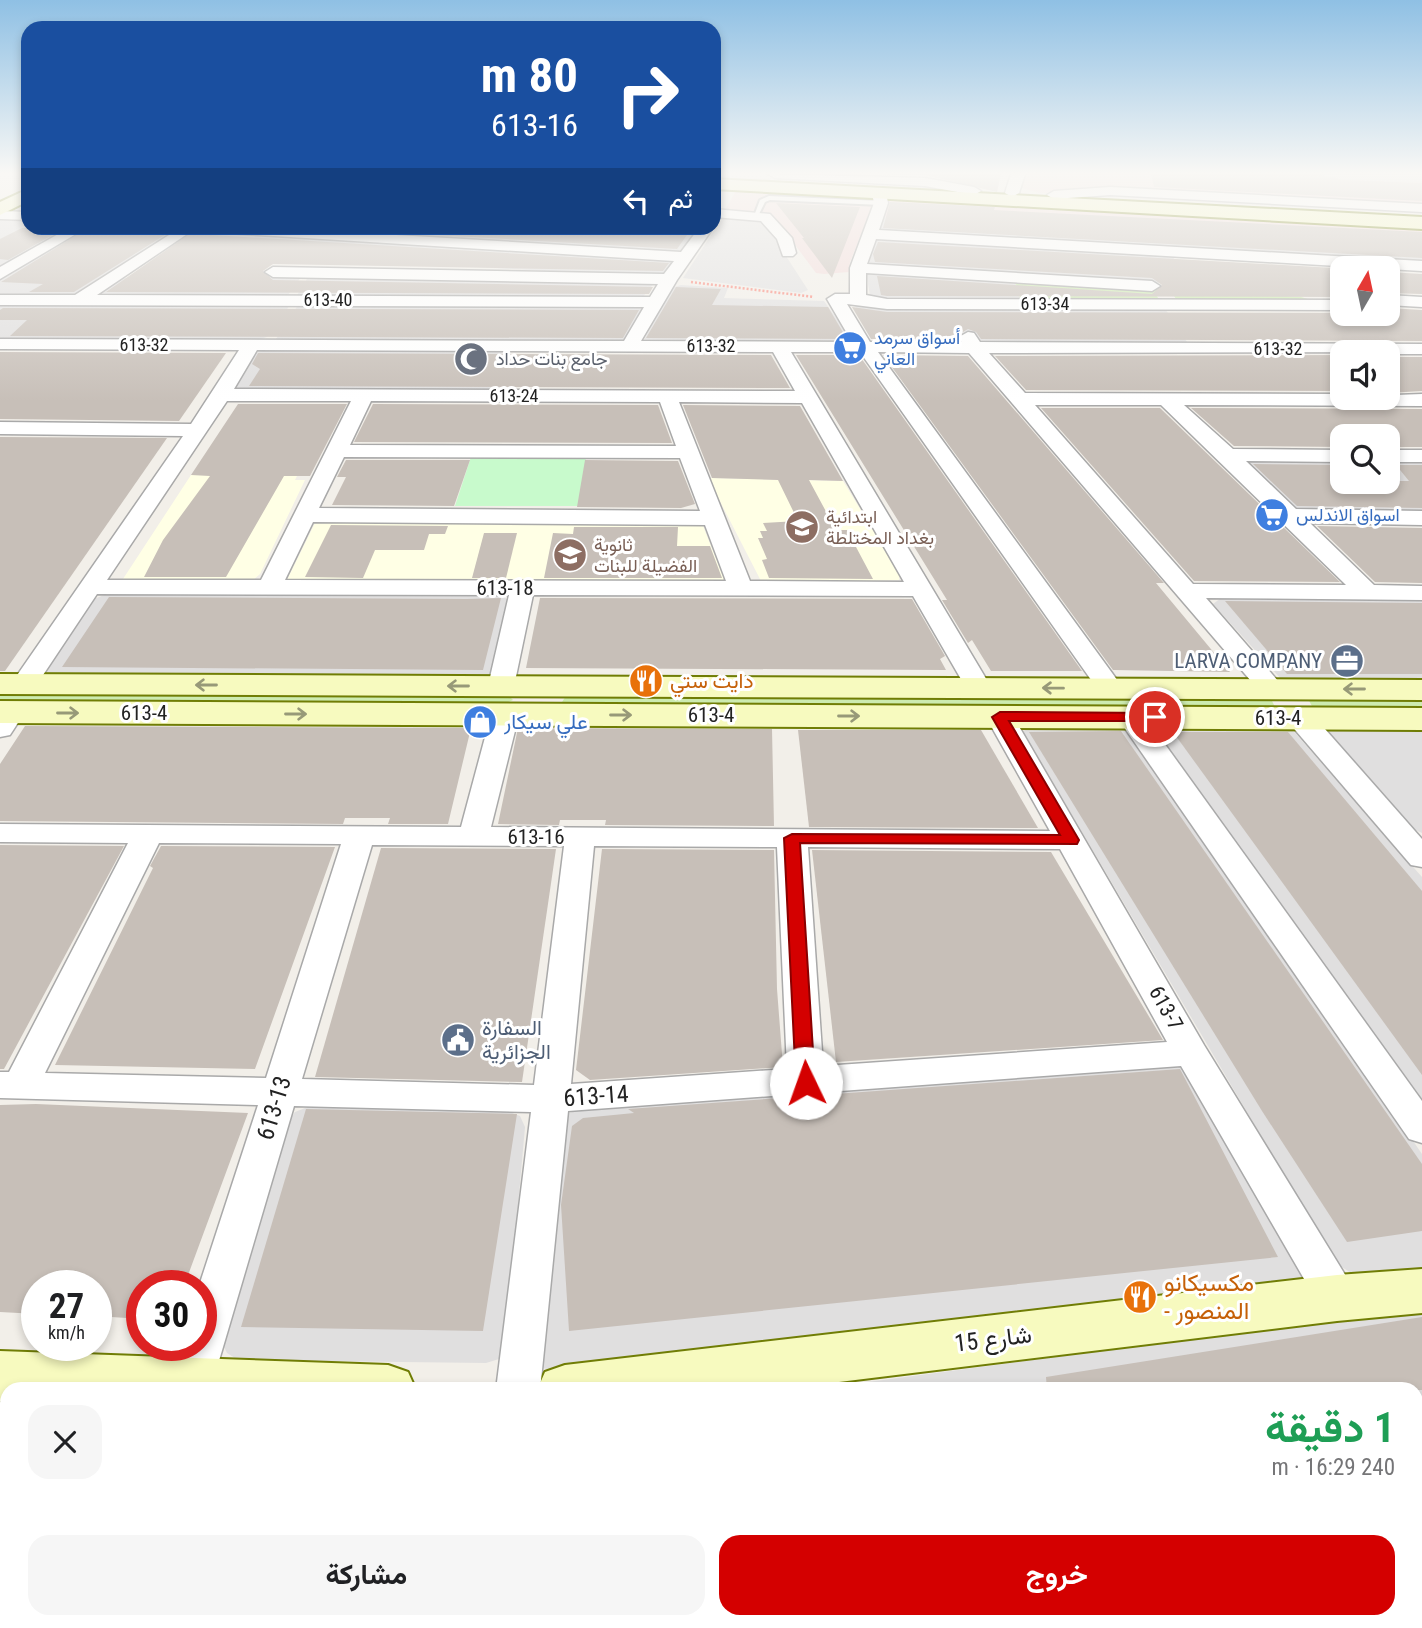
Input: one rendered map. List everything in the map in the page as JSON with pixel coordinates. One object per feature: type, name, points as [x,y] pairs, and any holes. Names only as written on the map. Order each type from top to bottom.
[{"type":"street","points":[[0,274],[41,250]]},
{"type":"street","points":[[79,300],[155,250]]},
{"type":"street","points":[[571,250],[686,257]]},
{"type":"street","points":[[629,347],[655,302],[691,250]]},
{"type":"street","points":[[858,299],[859,268],[864,250]]},
{"type":"street","points":[[1145,250],[1422,266]]},
{"type":"street","points":[[269,256],[588,276]]},
{"type":"street","points":[[859,268],[1330,297]]},
{"type":"street","points":[[274,272],[670,279]]},
{"type":"street","points":[[7,704],[90,587],[196,429],[293,300],[309,273]]},
{"type":"street","points":[[835,299],[864,346],[1110,688]]},
{"type":"street","name":"613-34","points":[[835,299],[858,299],[887,304],[1330,305]]},
{"type":"street","name":"613-40","points":[[0,300],[655,302]]},
{"type":"street","points":[[1400,303],[1422,304]]},
{"type":"street","points":[[957,304],[974,347],[1272,689]]},
{"type":"street","points":[[1167,304],[1199,348]]},
{"type":"street","name":"613-32","points":[[0,344],[1330,350]]},
{"type":"street","points":[[508,396],[522,346]]},
{"type":"street","points":[[778,346],[978,687]]},
{"type":"street","name":"613-32","points":[[1400,349],[1422,349]]},
{"type":"street","name":"613-24","points":[[221,395],[808,397]]},
{"type":"street","points":[[270,587],[364,395]]},
{"type":"street","points":[[667,396],[741,589]]},
{"type":"street","points":[[1022,399],[1330,399]]},
{"type":"street","points":[[1167,399],[1367,592]]},
{"type":"street","points":[[1400,399],[1422,400]]},
{"type":"street","points":[[0,428],[196,429]]},
{"type":"street","points":[[337,451],[688,452]]},
{"type":"street","points":[[1228,455],[1330,456]]},
{"type":"street","points":[[1400,456],[1422,456]]},
{"type":"street","points":[[305,515],[713,518]]},
{"type":"street","points":[[1289,516],[1422,518]]},
{"type":"street","name":"613-18","points":[[90,587],[921,589]]},
{"type":"street","points":[[474,836],[517,701],[523,588]]},
{"type":"street","points":[[1189,591],[1422,593]]},
{"type":"street","name":"613-4","points":[[7,704],[517,701],[978,687],[1422,690]]},
{"type":"street","name":"613-4","points":[[517,701],[1000,717],[1422,719]]},
{"type":"street","name":"613-7","points":[[1000,717],[1191,1053],[1337,1298]]},
{"type":"street","points":[[1131,717],[1422,1129]]},
{"type":"street","points":[[1300,718],[1417,847]]},
{"type":"street","name":"613-16","points":[[0,833],[1071,840]]},
{"type":"street","points":[[10,1085],[148,834]]},
{"type":"street","name":"613-13","points":[[191,1381],[359,836]]},
{"type":"street","points":[[519,1382],[553,1099],[580,837]]},
{"type":"street","points":[[792,838],[806,1083]]},
{"type":"street","name":"613-14","points":[[10,1085],[553,1099],[806,1083],[1191,1053]]},
{"type":"street","name":"شارع 15","points":[[632,1382],[1337,1298],[1422,1291]]},
{"type":"street","points":[[0,1376],[213,1382]]},
{"type":"path","points":[[670,279],[835,299]]},
{"type":"shaded area","points":[[0,250],[33,250],[0,269]]},
{"type":"shaded area","points":[[49,250],[147,250],[76,297],[0,297],[0,278]]},
{"type":"shaded area","points":[[201,250],[533,250],[676,259],[665,277]]},
{"type":"shaded area","points":[[608,250],[683,250],[674,254]]},
{"type":"shaded area","points":[[701,250],[782,250],[808,290],[801,293],[683,278]]},
{"type":"shaded area","points":[[799,250],[855,250],[849,272],[816,273]]},
{"type":"shaded area","points":[[871,250],[1093,250],[1173,254],[1179,284],[866,266]]},
{"type":"shaded area","points":[[1193,250],[1422,250],[1422,263],[1400,262],[1400,256],[1330,258]]},
{"type":"shaded area","points":[[866,271],[1014,279],[1021,301],[875,299],[870,296]]},
{"type":"shaded area","points":[[294,274],[301,277],[288,295],[283,297],[94,296],[123,278]]},
{"type":"shaded area","points":[[310,274],[655,282],[642,298],[296,297]]},
{"type":"shaded area","points":[[681,285],[728,288],[724,298],[824,301],[853,341],[644,340],[671,288]]},
{"type":"shaded area","points":[[849,299],[1164,307],[1189,345],[885,343]]},
{"type":"shaded area","points":[[0,302],[290,305],[267,337],[254,341],[0,340]]},
{"type":"shaded area","points":[[298,305],[644,306],[622,342],[278,341],[276,339]]},
{"type":"shaded area","points":[[269,349],[511,353],[500,389],[496,391],[236,391],[234,388],[256,353]]},
{"type":"shaded area","points":[[1251,458],[1330,459],[1330,494],[1400,494],[1400,459],[1422,459],[1422,513],[1294,511],[1244,462]]},
{"type":"shaded area","points":[[191,475],[297,476],[295,480],[305,480],[260,574],[252,581],[123,579]]},
{"type":"shaded area","name":"ابتدائية بغداد المختلطة","points":[[708,478],[843,481],[900,574],[899,580],[778,584],[761,581]]},
{"type":"shaded area","name":"ثانوية الفضيلة للبنات","points":[[316,521],[699,523],[703,526],[724,579],[719,583],[287,580]]},
{"type":"shaded area","points":[[112,592],[503,596],[509,601],[495,675],[489,679],[48,677],[46,672],[94,599]]},
{"type":"shaded area","points":[[1221,598],[1422,600],[1422,681],[1281,679],[1213,604]]},
{"type":"shaded area","points":[[1422,724],[1422,833],[1409,827],[1325,731],[1328,726]]},
{"type":"shaded area","points":[[1123,726],[1131,731],[1422,1154],[1422,1276],[1354,1275],[1336,1263],[1023,732],[1027,728]]},
{"type":"shaded area","points":[[1289,726],[1422,877],[1422,1099],[1152,728]]},
{"type":"shaded area","points":[[1185,1064],[1310,1274],[1306,1284],[556,1371],[542,1368],[535,1354],[561,1123],[569,1113],[584,1108]]},
{"type":"shaded area","points":[[310,1106],[507,1111],[520,1116],[525,1127],[505,1351],[499,1359],[486,1363],[238,1360],[227,1353],[222,1343],[289,1121],[295,1112]]},
{"type":"shaded area","points":[[1422,1308],[1422,1382],[868,1382]]},
{"type":"green space","points":[[1014,279],[1301,297],[1311,300],[1178,302],[1174,296],[1157,296],[1160,302],[1021,301]]},
{"type":"green space","points":[[471,457],[586,458],[578,506],[455,506]]},
{"type":"green space","points":[[0,692],[507,694],[513,700],[504,704],[0,702]]},
{"type":"green space","points":[[566,696],[1270,697],[1275,707],[565,705],[562,702]]},
{"type":"green space","points":[[1307,697],[1422,698],[1422,708],[1313,708]]},
{"type":"building","points":[[0,250],[26,250],[8,260],[0,259]]},
{"type":"building","points":[[53,250],[141,250],[74,292],[29,292],[43,284],[1,282]]},
{"type":"building","points":[[166,250],[456,250],[669,263],[663,271],[273,264],[263,271],[273,280],[653,287],[649,294],[106,292]]},
{"type":"building","points":[[811,250],[843,250],[832,278]]},
{"type":"building","points":[[875,250],[1018,250],[1330,268],[1330,297],[887,296],[881,295],[877,276],[1152,294],[1162,285],[1152,278],[875,262]]},
{"type":"building","points":[[1278,250],[1422,250],[1422,258]]},
{"type":"building","points":[[1400,273],[1422,274],[1422,294],[1400,293]]},
{"type":"building","points":[[676,287],[721,289],[712,305],[828,307],[847,339],[646,338]]},
{"type":"building","points":[[852,307],[887,312],[1330,313],[1330,326],[1400,326],[1400,309],[1422,310],[1422,341],[981,339],[976,332],[968,329],[958,335],[957,339],[871,339]]},
{"type":"building","points":[[0,310],[639,310],[623,338],[10,336],[27,320],[0,320]]},
{"type":"building","points":[[0,352],[226,353],[179,421],[0,419]]},
{"type":"building","points":[[258,353],[771,355],[790,388],[249,386],[260,369],[252,364]]},
{"type":"building","points":[[796,355],[859,355],[1082,671],[991,671],[972,640],[968,643],[942,600],[947,600]]},
{"type":"building","points":[[883,355],[968,356],[1164,583],[1156,583],[1230,672],[1113,670]]},
{"type":"building","points":[[1330,355],[1330,391],[1026,390],[995,356]]},
{"type":"building","points":[[1400,357],[1422,357],[1422,391],[1400,392]]},
{"type":"building","points":[[238,404],[347,404],[310,476],[284,476],[226,577],[144,577],[163,540],[210,476],[191,475]]},
{"type":"building","points":[[373,404],[658,405],[672,443],[354,442]]},
{"type":"building","points":[[683,405],[800,406],[843,481],[809,480],[836,530],[847,530],[873,579],[769,578],[762,560],[767,559],[758,538],[763,538],[760,531],[767,531],[763,523],[798,521],[778,480],[712,478]]},
{"type":"building","points":[[1041,408],[1160,408],[1340,582],[1194,581]]},
{"type":"building","points":[[1191,408],[1422,409],[1422,447],[1400,447],[1400,424],[1330,424],[1330,447],[1234,446]]},
{"type":"building","points":[[0,437],[167,438],[5,671],[0,671]]},
{"type":"building","points":[[346,460],[470,460],[454,506],[332,505],[346,477],[337,477]]},
{"type":"building","points":[[585,460],[678,461],[695,504],[681,508],[577,507]]},
{"type":"building","points":[[1253,464],[1330,465],[1330,494],[1400,494],[1400,481],[1409,481],[1400,470],[1400,465],[1422,465],[1422,508],[1297,506]]},
{"type":"building","points":[[331,525],[448,526],[445,534],[429,534],[424,550],[375,550],[363,578],[305,577]]},
{"type":"building","points":[[1317,526],[1422,528],[1422,583],[1375,582]]},
{"type":"building","points":[[574,527],[678,527],[677,546],[710,546],[722,578],[544,578],[553,533],[573,534]]},
{"type":"building","points":[[484,533],[517,533],[506,578],[472,578]]},
{"type":"building","points":[[109,597],[501,598],[483,670],[62,667]]},
{"type":"building","points":[[540,598],[912,599],[945,656],[940,659],[946,670],[526,668]]},
{"type":"building","points":[[1225,601],[1422,603],[1422,674],[1287,674]]},
{"type":"building","points":[[25,726],[471,728],[448,824],[388,824],[390,818],[345,818],[343,824],[0,821],[0,764]]},
{"type":"building","points":[[518,728],[772,729],[774,826],[605,825],[606,820],[560,820],[559,825],[498,824]]},
{"type":"building","points":[[798,730],[981,730],[1038,828],[809,827]]},
{"type":"building","points":[[1121,731],[1422,1164],[1422,1231],[1347,1242],[1262,1111],[1029,732]]},
{"type":"building","points":[[1173,732],[1288,732],[1422,891],[1422,1075]]},
{"type":"building","points":[[0,845],[124,846],[4,1069],[0,1069]]},
{"type":"building","points":[[161,846],[335,847],[255,1069],[55,1065],[153,868],[150,866]]},
{"type":"building","points":[[381,848],[556,849],[522,1082],[315,1077]]},
{"type":"building","points":[[602,849],[774,850],[777,989],[783,1067],[590,1080],[576,1070]]},
{"type":"building","points":[[812,850],[1051,852],[1163,1040],[836,1062]]},
{"type":"building","points":[[1180,1069],[1278,1257],[569,1331],[561,1205],[572,1126],[583,1118],[634,1113],[628,1109]]},
{"type":"building","points":[[36,1104],[248,1113],[190,1270],[126,1270],[126,1318],[112,1317],[112,1270],[21,1270],[21,1313],[0,1312],[0,1105]]},
{"type":"building","points":[[306,1109],[517,1114],[483,1331],[241,1327]]},
{"type":"building","points":[[1422,1317],[1422,1382],[1046,1382],[1046,1377]]},
{"type":"place","name":"أسواق سرمد العاني","points":[[850,348]]},
{"type":"place","name":"جامع بنات حداد","points":[[471,359]]},
{"type":"place","name":"اسواق الاندلس","points":[[1272,515]]},
{"type":"place","name":"ابتدائية بغداد المختلطة","points":[[802,527]]},
{"type":"place","name":"ثانوية الفضيلة للبنات","points":[[570,555]]},
{"type":"place","name":"LARVA COMPANY","points":[[1347,661]]},
{"type":"place","name":"دايت ستي","points":[[646,681]]},
{"type":"place","name":"علي سيكار","points":[[480,722]]},
{"type":"place","name":"السفارة الجزائرية","points":[[458,1040]]},
{"type":"place","name":"مكسيكانو - المنصور","points":[[1140,1297]]},
{"type":"route","points":[[806,1083],[792,838],[1071,840],[1000,717],[1155,717]]}]
